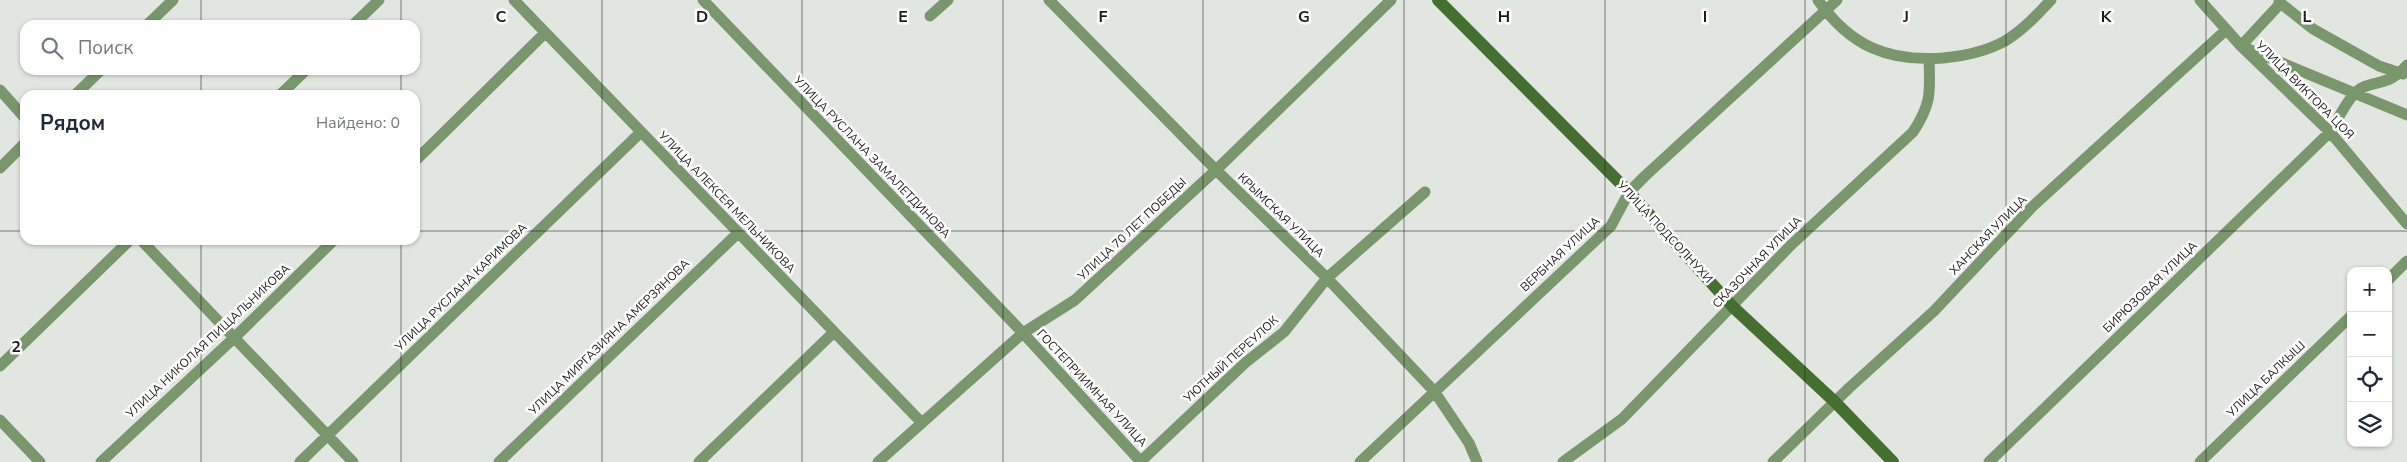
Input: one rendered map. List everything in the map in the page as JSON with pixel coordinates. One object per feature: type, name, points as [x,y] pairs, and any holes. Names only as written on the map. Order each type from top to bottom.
[{"type":"street","points":[[152,20],[173,0]]},
{"type":"street","points":[[358,20],[379,0]]},
{"type":"street","name":"УЛИЦА АЛЕКСЕЯ МЕЛЬНИКОВА","points":[[514,0],[922,423]]},
{"type":"street","name":"УЛИЦА РУСЛАНА ЗАМАЛЕТДИНОВА","points":[[702,0],[1022,333]]},
{"type":"street","points":[[930,16],[948,0]]},
{"type":"street","name":"КРЫМСКАЯ УЛИЦА","points":[[1049,0],[1216,170],[1327,278],[1434,391],[1469,443],[1477,462]]},
{"type":"street","name":"УЛИЦА 70 ЛЕТ ПОБЕДЫ","points":[[878,462],[1022,333],[1075,300],[1216,170],[1392,0]]},
{"type":"street","name":"УЛИЦА ПОДСОЛНУХИ","points":[[1438,0],[1629,192],[1733,307],[1835,402],[1892,462]]},
{"type":"street","points":[[1818,0],[1826,11],[1851,36],[1868,47],[1884,54],[1903,58],[1929,59],[1955,57],[1984,50],[2004,41],[2025,26],[2051,0]]},
{"type":"street","name":"ВЕРБНАЯ УЛИЦА","points":[[1360,462],[1611,226],[1629,192],[1837,0]]},
{"type":"street","name":"УЛИЦА ВИКТОРА ЦОЯ","points":[[2200,0],[2241,46],[2330,132],[2407,224]]},
{"type":"street","points":[[2405,71],[2379,66],[2313,29],[2280,1],[2241,46],[2356,92],[2407,115]]},
{"type":"street","name":"ХАНСКАЯ УЛИЦА","points":[[1773,462],[1835,402],[1934,312],[2032,207],[2226,30]]},
{"type":"street","points":[[420,155],[545,33]]},
{"type":"street","name":"СКАЗОЧНАЯ УЛИЦА","points":[[1563,462],[1622,419],[1733,307],[1746,289],[1913,132],[1925,115],[1930,97],[1929,59]]},
{"type":"street","points":[[2356,92],[2367,86],[2385,82],[2405,71]]},
{"type":"street","points":[[80,90],[95,75]]},
{"type":"street","points":[[285,90],[301,75]]},
{"type":"street","points":[[0,90],[20,112]]},
{"type":"street","name":"БИРЮЗОВАЯ УЛИЦА","points":[[1989,462],[2330,132],[2356,92]]},
{"type":"street","name":"УЛИЦА РУСЛАНА КАРИМОВА","points":[[300,462],[641,132]]},
{"type":"street","points":[[0,168],[20,148]]},
{"type":"street","name":"УЮТНЫЙ ПЕРЕУЛОК","points":[[1141,462],[1245,363],[1284,332],[1327,278],[1425,192]]},
{"type":"street","name":"УЛИЦА МИРГАЗИЯНА АМЕРЗЯНОВА","points":[[499,462],[738,233]]},
{"type":"street","points":[[0,366],[125,245]]},
{"type":"street","points":[[146,245],[353,462]]},
{"type":"street","name":"УЛИЦА НИКОЛАЯ ПИЩАЛЬНИКОВА","points":[[101,462],[234,338],[329,245]]},
{"type":"street","points":[[2392,276],[2407,261]]},
{"type":"street","name":"УЛИЦА БАЛКЫШ","points":[[2200,462],[2347,320]]},
{"type":"street","points":[[699,462],[834,332]]},
{"type":"street","name":"ГОСТЕПРИИМНАЯ УЛИЦА","points":[[1022,333],[1141,462]]},
{"type":"street","points":[[0,420],[40,462]]}]
